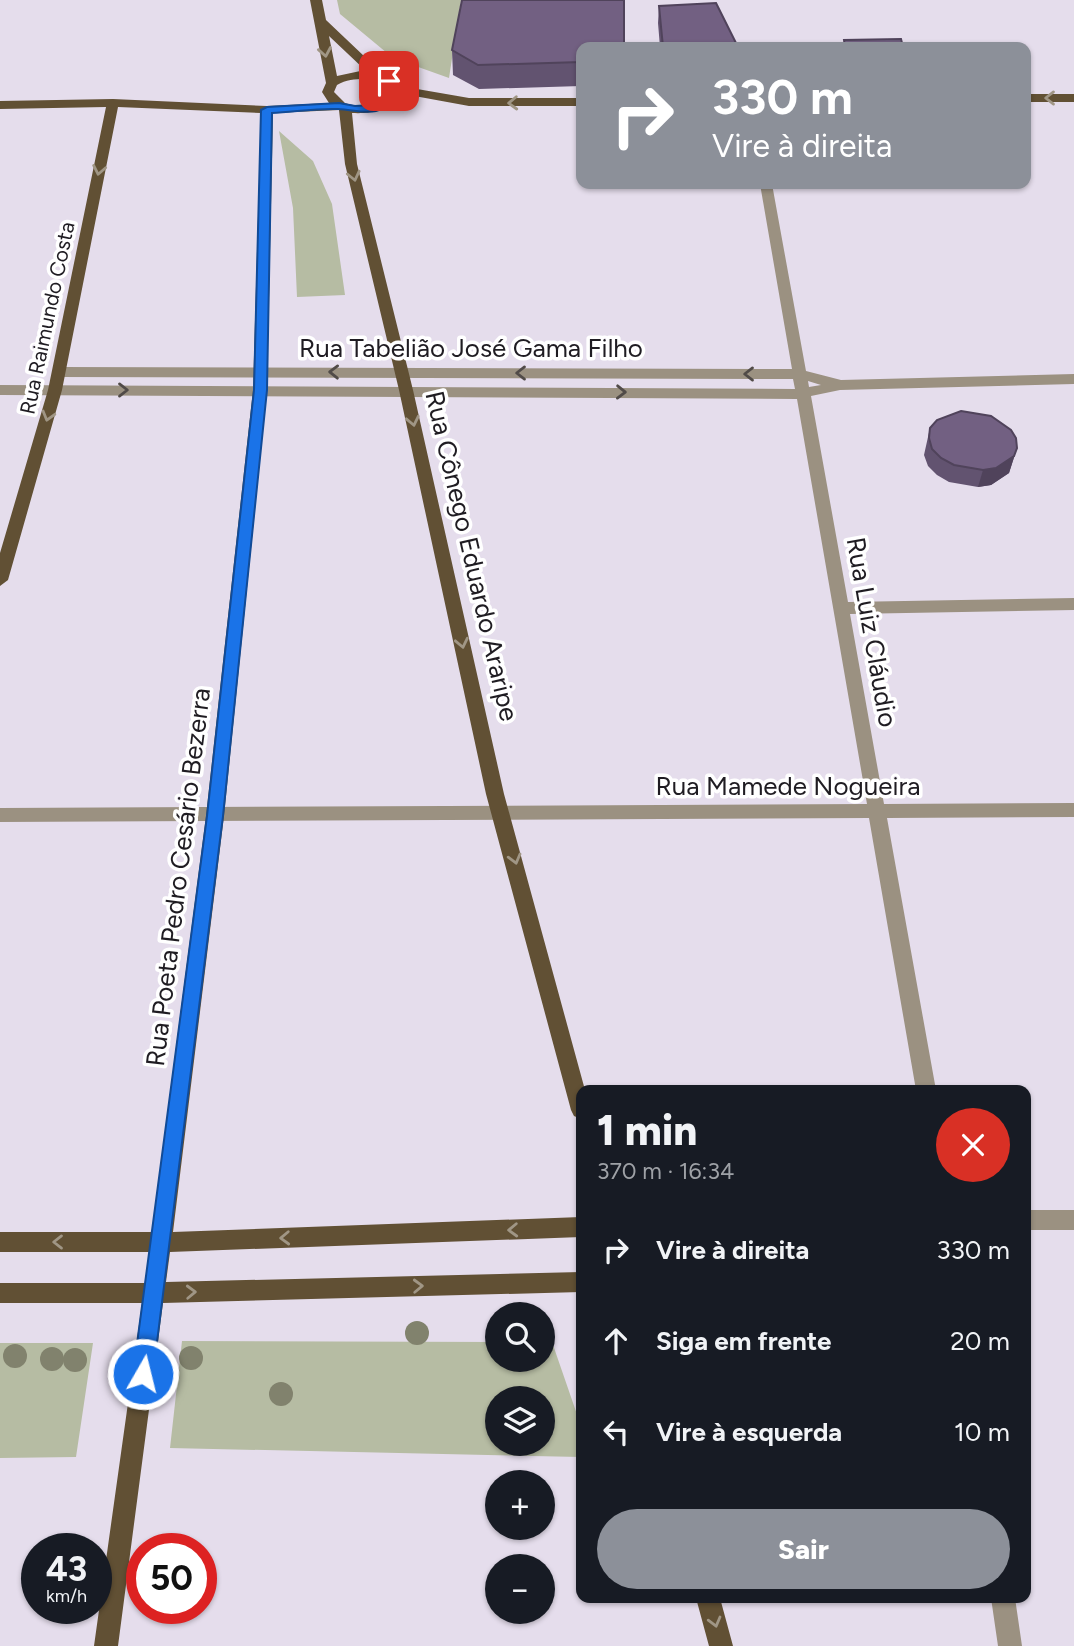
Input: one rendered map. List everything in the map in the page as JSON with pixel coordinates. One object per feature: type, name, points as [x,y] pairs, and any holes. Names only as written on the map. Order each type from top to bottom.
[{"type":"main road","name":"Rua Cônego Eduardo Araripe","points":[[316,0],[330,86],[328,96],[342,107],[351,164],[406,390],[495,793],[576,1091]]},
{"type":"main road","points":[[320,21],[378,76]]},
{"type":"main road","points":[[272,110],[330,86],[349,75],[364,73],[389,81],[394,89],[469,102],[576,102]]},
{"type":"main road","points":[[0,105],[113,103],[272,110],[374,108],[389,100],[394,89]]},
{"type":"main road","points":[[1031,98],[1074,98]]},
{"type":"main road","name":"Rua Raimundo Costa","points":[[0,580],[55,390],[113,103]]},
{"type":"main road","name":"Rua Poeta Pedro Cesário Bezerra","points":[[106,1646],[215,816],[260,390],[272,110]]},
{"type":"main road","points":[[0,1242],[161,1242],[576,1227]]},
{"type":"main road","points":[[0,1293],[154,1293],[576,1282]]},
{"type":"main road","points":[[709,1603],[721,1646]]},
{"type":"street","name":"Rua Luiz Cláudio","points":[[767,189],[925,1085]]},
{"type":"street","name":"Rua Tabelião José Gama Filho","points":[[59,372],[798,374],[840,384]]},
{"type":"street","name":"Rua Tabelião José Gama Filho","points":[[0,390],[801,394],[840,384],[1074,379]]},
{"type":"street","points":[[839,608],[1074,604]]},
{"type":"street","name":"Rua Mamede Nogueira","points":[[0,815],[1074,810]]},
{"type":"street","points":[[1031,1220],[1074,1220]]},
{"type":"street","points":[[1004,1603],[1010,1646]]},
{"type":"green space","points":[[337,0],[461,0],[449,78],[393,58],[340,14]]},
{"type":"green space","points":[[279,131],[313,161],[332,204],[345,295],[297,297],[293,208]]},
{"type":"green space","points":[[182,1341],[485,1342],[485,1372],[555,1372],[555,1351],[576,1412],[576,1457],[535,1456],[555,1456],[555,1386],[485,1386],[485,1455],[170,1448]]},
{"type":"green space","points":[[0,1343],[93,1343],[76,1457],[0,1458]]},
{"type":"building","points":[[462,0],[624,0],[624,42],[576,42],[576,62],[478,65],[452,50]]},
{"type":"building","points":[[716,3],[736,42],[663,42],[659,6]]},
{"type":"building","points":[[901,39],[902,42],[844,42]]},
{"type":"building","points":[[961,411],[991,416],[1011,430],[1016,438],[1014,456],[996,468],[983,470],[954,465],[941,458],[932,449],[930,428],[937,420]]},
{"type":"route","points":[[143,1374],[215,816],[260,390],[267,110],[339,106],[355,110],[374,108],[393,95],[393,85],[389,81]]}]
